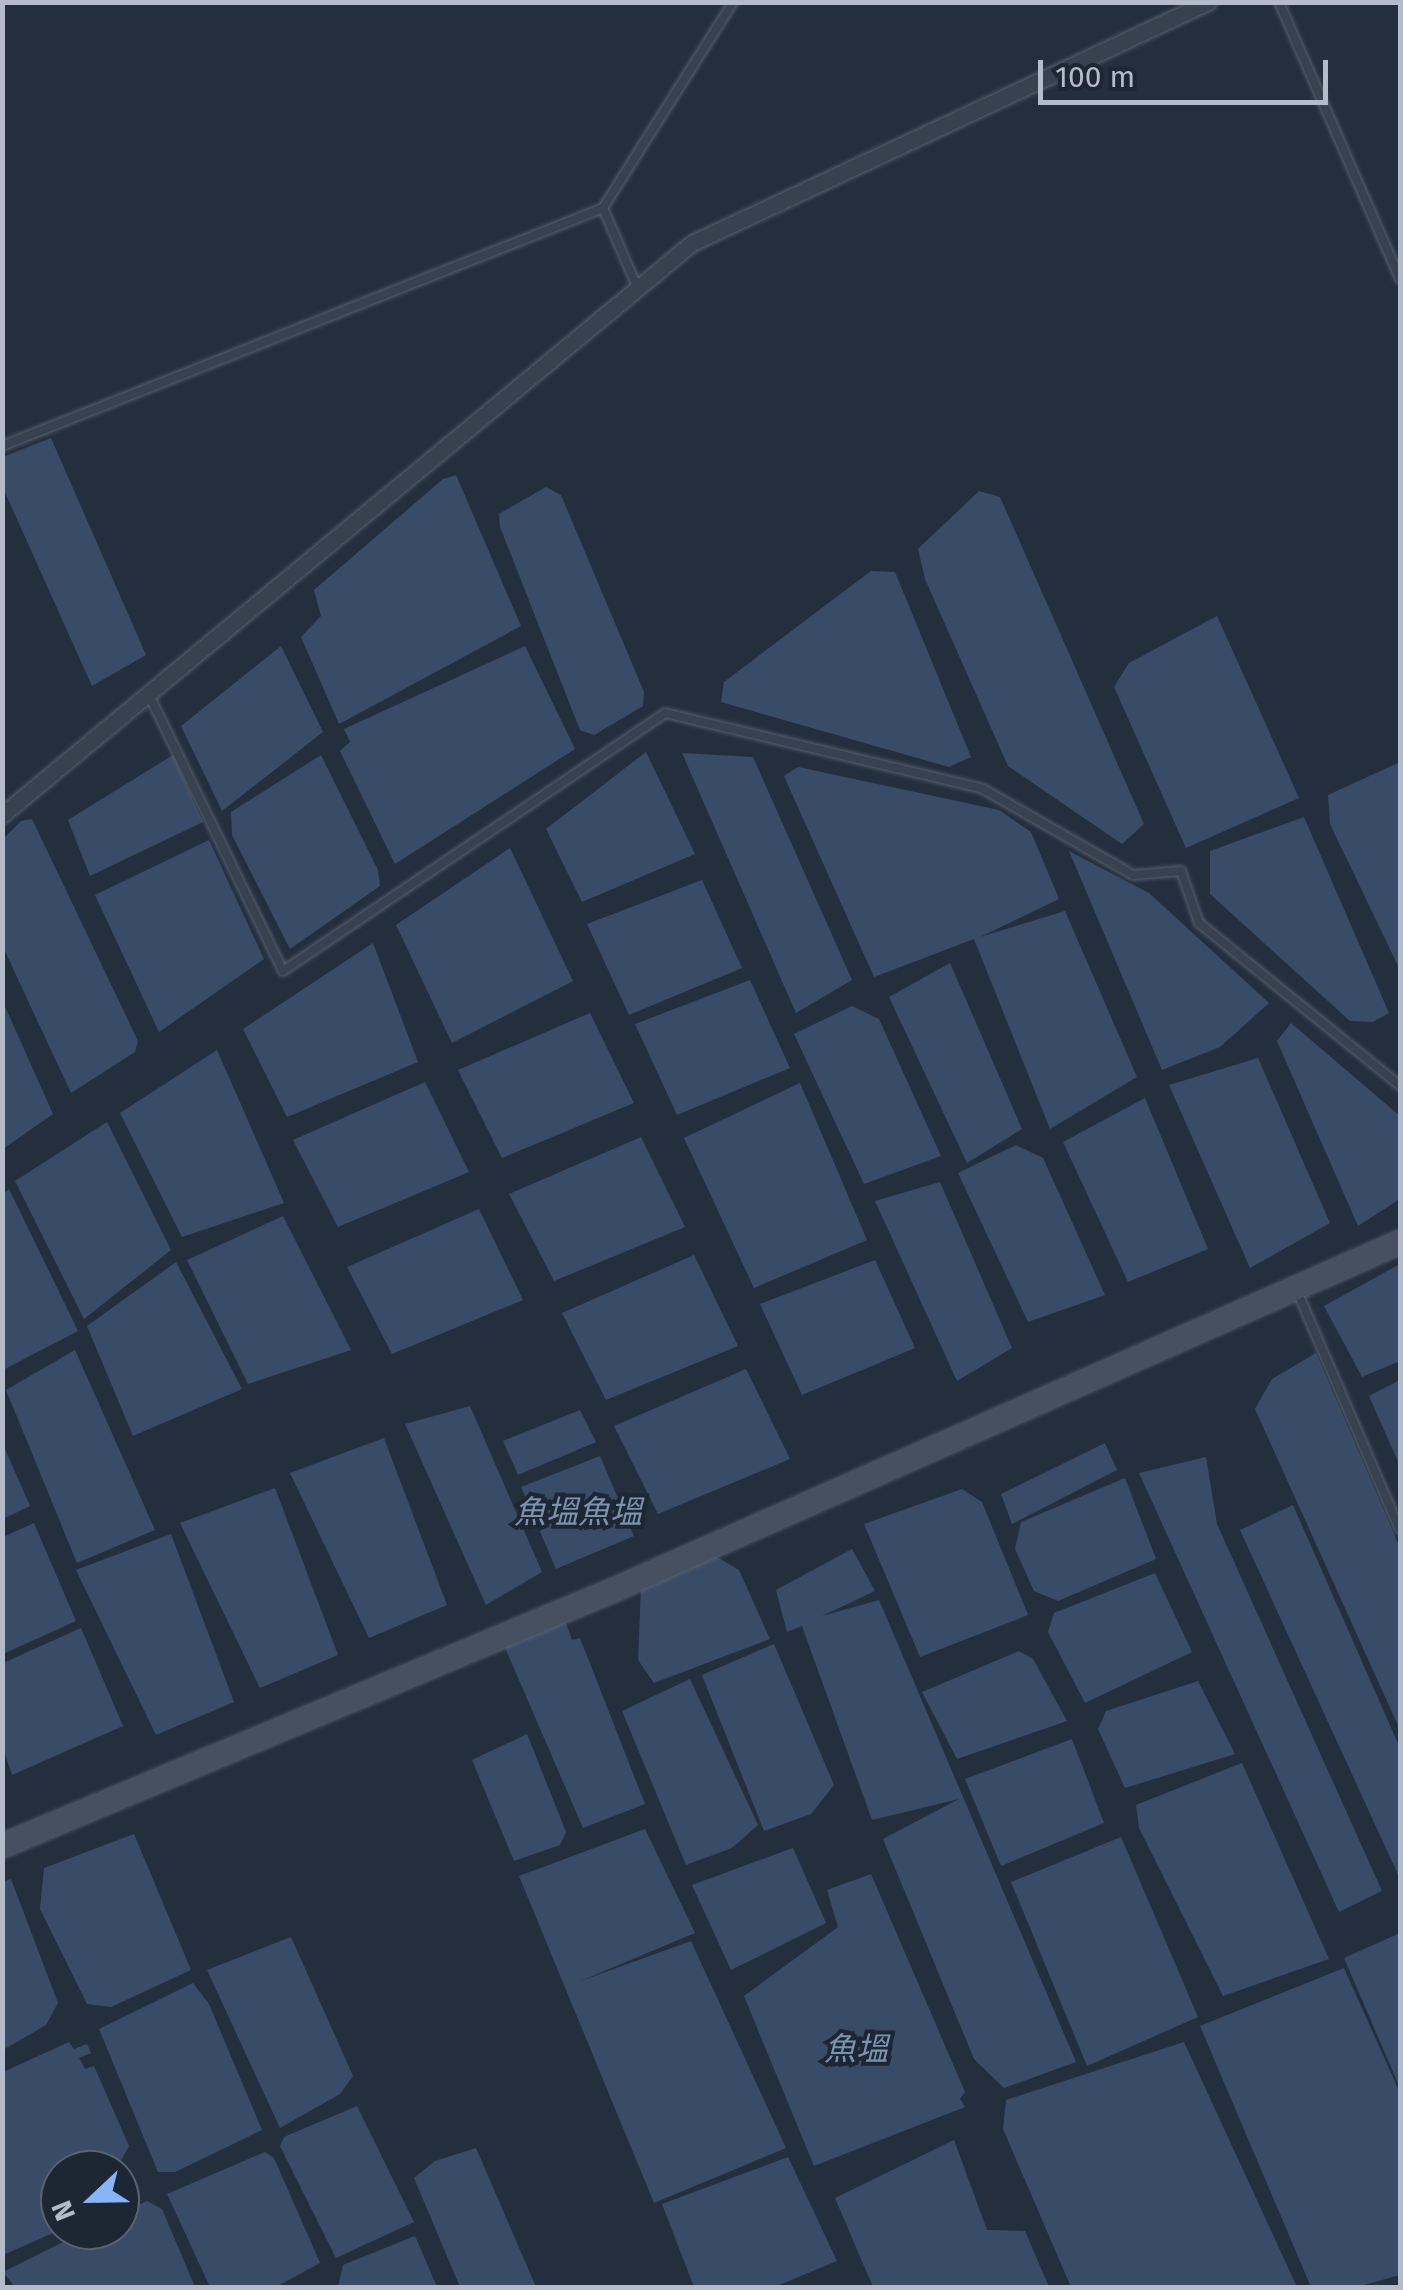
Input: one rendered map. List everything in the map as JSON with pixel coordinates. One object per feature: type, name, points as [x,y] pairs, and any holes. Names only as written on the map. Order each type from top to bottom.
[{"type":"street","points":[[2,814],[692,243],[1208,2]]},
{"type":"street","points":[[2,1846],[616,1588],[1400,1242]]},
{"type":"lane","points":[[2,446],[603,208],[733,2]]},
{"type":"lane","points":[[1278,2],[1400,279]]},
{"type":"lane","points":[[603,208],[638,289]]},
{"type":"lane","points":[[149,694],[282,972],[665,712],[982,789],[1133,875],[1180,871],[1199,923],[1400,1086]]},
{"type":"lane","points":[[1296,1288],[1400,1530]]},
{"type":"water","points":[[51,438],[146,655],[92,686],[3,488],[3,457]]},
{"type":"water","points":[[456,475],[521,626],[339,724],[301,637],[321,616],[314,590],[443,479]]},
{"type":"water","points":[[546,487],[561,495],[644,692],[643,706],[594,735],[580,730],[500,527],[499,514]]},
{"type":"water","points":[[979,491],[1000,497],[1144,824],[1122,844],[1008,766],[925,579],[918,549]]},
{"type":"water","points":[[871,571],[895,572],[971,757],[949,767],[721,702],[724,682]]},
{"type":"water","points":[[1217,616],[1299,798],[1186,848],[1114,687],[1129,663]]},
{"type":"water","points":[[281,646],[323,732],[222,811],[181,726]]},
{"type":"water","points":[[525,646],[575,749],[395,864],[340,751],[350,742],[344,729]]},
{"type":"water","points":[[646,752],[695,854],[582,902],[546,829]]},
{"type":"water","points":[[682,753],[753,757],[852,980],[796,1013]]},
{"type":"water","points":[[173,755],[203,822],[90,876],[68,820]]},
{"type":"water","points":[[321,755],[378,870],[380,886],[290,949],[232,835],[231,812]]},
{"type":"water","points":[[1400,762],[1400,970],[1330,824],[1328,795]]},
{"type":"water","points":[[798,767],[999,810],[1031,832],[1059,899],[980,937],[1065,911],[1137,1077],[1050,1129],[974,939],[874,977],[784,776]]},
{"type":"water","points":[[1304,817],[1389,1013],[1373,1022],[1350,1021],[1210,894],[1210,851]]},
{"type":"water","points":[[32,819],[138,1041],[135,1052],[71,1093],[3,947],[3,839],[21,821]]},
{"type":"water","points":[[209,840],[264,959],[159,1032],[95,895]]},
{"type":"water","points":[[510,848],[573,981],[452,1043],[396,925]]},
{"type":"water","points":[[1069,851],[1149,893],[1269,1003],[1220,1047],[1162,1070]]},
{"type":"water","points":[[702,880],[742,968],[629,1015],[587,924]]},
{"type":"water","points":[[373,943],[418,1062],[287,1117],[243,1029]]},
{"type":"water","points":[[950,963],[1022,1129],[967,1163],[889,997]]},
{"type":"water","points":[[750,980],[790,1068],[677,1115],[635,1024]]},
{"type":"water","points":[[3,1002],[53,1114],[2,1149]]},
{"type":"water","points":[[852,1006],[879,1019],[941,1156],[864,1184],[794,1034]]},
{"type":"water","points":[[590,1013],[634,1103],[502,1158],[458,1070]]},
{"type":"water","points":[[1291,1023],[1400,1116],[1400,1199],[1358,1226],[1277,1041]]},
{"type":"water","points":[[217,1050],[284,1203],[182,1237],[120,1113]]},
{"type":"water","points":[[1258,1058],[1330,1223],[1250,1268],[1169,1085]]},
{"type":"water","points":[[425,1082],[469,1172],[338,1227],[293,1140]]},
{"type":"water","points":[[800,1083],[867,1240],[754,1288],[684,1138]]},
{"type":"water","points":[[1145,1098],[1208,1249],[1128,1282],[1063,1142]]},
{"type":"water","points":[[107,1122],[171,1250],[84,1319],[15,1181]]},
{"type":"water","points":[[641,1137],[685,1227],[554,1281],[509,1194]]},
{"type":"water","points":[[1016,1145],[1043,1158],[1105,1295],[1028,1322],[958,1173]]},
{"type":"water","points":[[940,1182],[1012,1348],[957,1381],[875,1201]]},
{"type":"water","points":[[9,1189],[78,1331],[3,1370],[2,1194]]},
{"type":"water","points":[[479,1209],[523,1300],[392,1354],[347,1267]]},
{"type":"water","points":[[283,1216],[351,1350],[248,1384],[187,1260]]},
{"type":"water","points":[[694,1255],[738,1346],[606,1400],[562,1313]]},
{"type":"water","points":[[875,1260],[915,1348],[802,1395],[760,1304]]},
{"type":"water","points":[[176,1262],[242,1389],[133,1436],[87,1326]]},
{"type":"water","points":[[1400,1264],[1400,1361],[1362,1377],[1324,1306]]},
{"type":"water","points":[[75,1350],[155,1530],[77,1563],[6,1390]]},
{"type":"water","points":[[1316,1353],[1400,1548],[1400,1730],[1255,1409],[1272,1379]]},
{"type":"water","points":[[746,1369],[790,1459],[658,1514],[614,1426]]},
{"type":"water","points":[[1400,1380],[1400,1466],[1369,1396]]},
{"type":"water","points":[[470,1406],[542,1572],[486,1605],[405,1424]]},
{"type":"water","points":[[580,1410],[596,1442],[518,1475],[503,1441]]},
{"type":"water","points":[[384,1438],[447,1605],[369,1638],[290,1473]]},
{"type":"water","points":[[2,1442],[30,1506],[3,1519],[2,1519]]},
{"type":"water","points":[[1105,1443],[1117,1470],[1012,1524],[1001,1494]]},
{"type":"water","name":"魚塭魚塭","points":[[600,1456],[634,1536],[556,1569],[521,1487]]},
{"type":"water","points":[[1206,1457],[1217,1524],[1382,1891],[1339,1912],[1139,1473]]},
{"type":"water","points":[[1125,1478],[1156,1559],[1058,1601],[1034,1591],[1015,1549],[1021,1522]]},
{"type":"water","points":[[275,1488],[338,1655],[260,1688],[180,1523]]},
{"type":"water","points":[[962,1489],[982,1502],[1028,1615],[920,1657],[864,1524]]},
{"type":"water","points":[[1293,1505],[1400,1748],[1400,1879],[1240,1530]]},
{"type":"water","points":[[34,1523],[76,1621],[3,1654],[3,1537]]},
{"type":"water","points":[[171,1534],[234,1702],[156,1735],[76,1570]]},
{"type":"water","points":[[852,1549],[875,1591],[822,1616],[879,1600],[1076,2062],[1004,2088],[974,2059],[883,1839],[959,1799],[872,1820],[802,1626],[787,1632],[776,1590]]},
{"type":"water","points":[[712,1554],[739,1570],[770,1639],[654,1683],[638,1660],[641,1587]]},
{"type":"water","points":[[1155,1573],[1192,1652],[1085,1703],[1048,1632],[1054,1613]]},
{"type":"water","points":[[563,1615],[572,1640],[580,1638],[645,1804],[583,1828],[503,1643]]},
{"type":"water","points":[[81,1628],[123,1726],[12,1775],[3,1748],[3,1663]]},
{"type":"water","points":[[774,1644],[834,1785],[811,1814],[764,1831],[702,1675]]},
{"type":"water","points":[[1019,1651],[1033,1659],[1067,1721],[957,1759],[922,1692]]},
{"type":"water","points":[[690,1679],[758,1825],[732,1848],[686,1865],[622,1711]]},
{"type":"water","points":[[1198,1681],[1235,1754],[1125,1788],[1098,1729],[1106,1711]]},
{"type":"water","points":[[527,1734],[566,1832],[560,1845],[514,1861],[472,1760]]},
{"type":"water","points":[[1072,1739],[1104,1823],[1001,1866],[965,1779]]},
{"type":"water","points":[[1242,1763],[1329,1959],[1223,1996],[1139,1828],[1136,1805]]},
{"type":"water","points":[[645,1829],[695,1933],[578,1982],[691,1941],[786,2148],[654,2203],[519,1876]]},
{"type":"water","points":[[134,1834],[191,1970],[111,2007],[87,2004],[40,1909],[44,1868]]},
{"type":"water","points":[[1121,1837],[1198,2017],[1087,2066],[1011,1882]]},
{"type":"water","points":[[793,1848],[826,1923],[731,1970],[692,1885]]},
{"type":"water","name":"魚塭","points":[[871,1874],[965,2092],[960,2099],[965,2107],[814,2166],[744,1996],[838,1927],[827,1890]]},
{"type":"water","points":[[11,1879],[58,2003],[46,2025],[3,2050],[2,1882]]},
{"type":"water","points":[[1400,1933],[1400,2088],[1344,1958]]},
{"type":"water","points":[[291,1937],[353,2076],[340,2094],[280,2128],[207,1970]]},
{"type":"water","points":[[1344,1968],[1400,2093],[1400,2275],[1357,2287],[1311,2287],[1200,2026]]},
{"type":"water","points":[[193,1983],[209,2004],[262,2130],[175,2172],[158,2172],[99,2029]]},
{"type":"water","points":[[69,2042],[74,2049],[87,2044],[91,2053],[79,2058],[85,2069],[94,2066],[129,2146],[127,2150],[40,2150],[40,2239],[3,2255],[3,2072]]},
{"type":"water","points":[[1184,2042],[1297,2287],[1071,2287],[1003,2129],[1006,2100]]},
{"type":"water","points":[[357,2106],[414,2222],[336,2258],[280,2146],[284,2137]]},
{"type":"water","points":[[954,2140],[987,2230],[1025,2231],[1049,2287],[873,2287],[835,2198]]},
{"type":"water","points":[[476,2148],[536,2287],[460,2287],[414,2178],[435,2161]]},
{"type":"water","points":[[265,2152],[274,2158],[320,2263],[276,2287],[210,2287],[167,2194]]},
{"type":"water","points":[[788,2157],[837,2261],[774,2287],[694,2287],[662,2204]]},
{"type":"water","points":[[147,2201],[162,2209],[195,2287],[15,2287],[3,2272],[47,2250],[140,2250],[140,2204]]},
{"type":"water","points":[[415,2236],[437,2287],[338,2287],[343,2265]]}]
